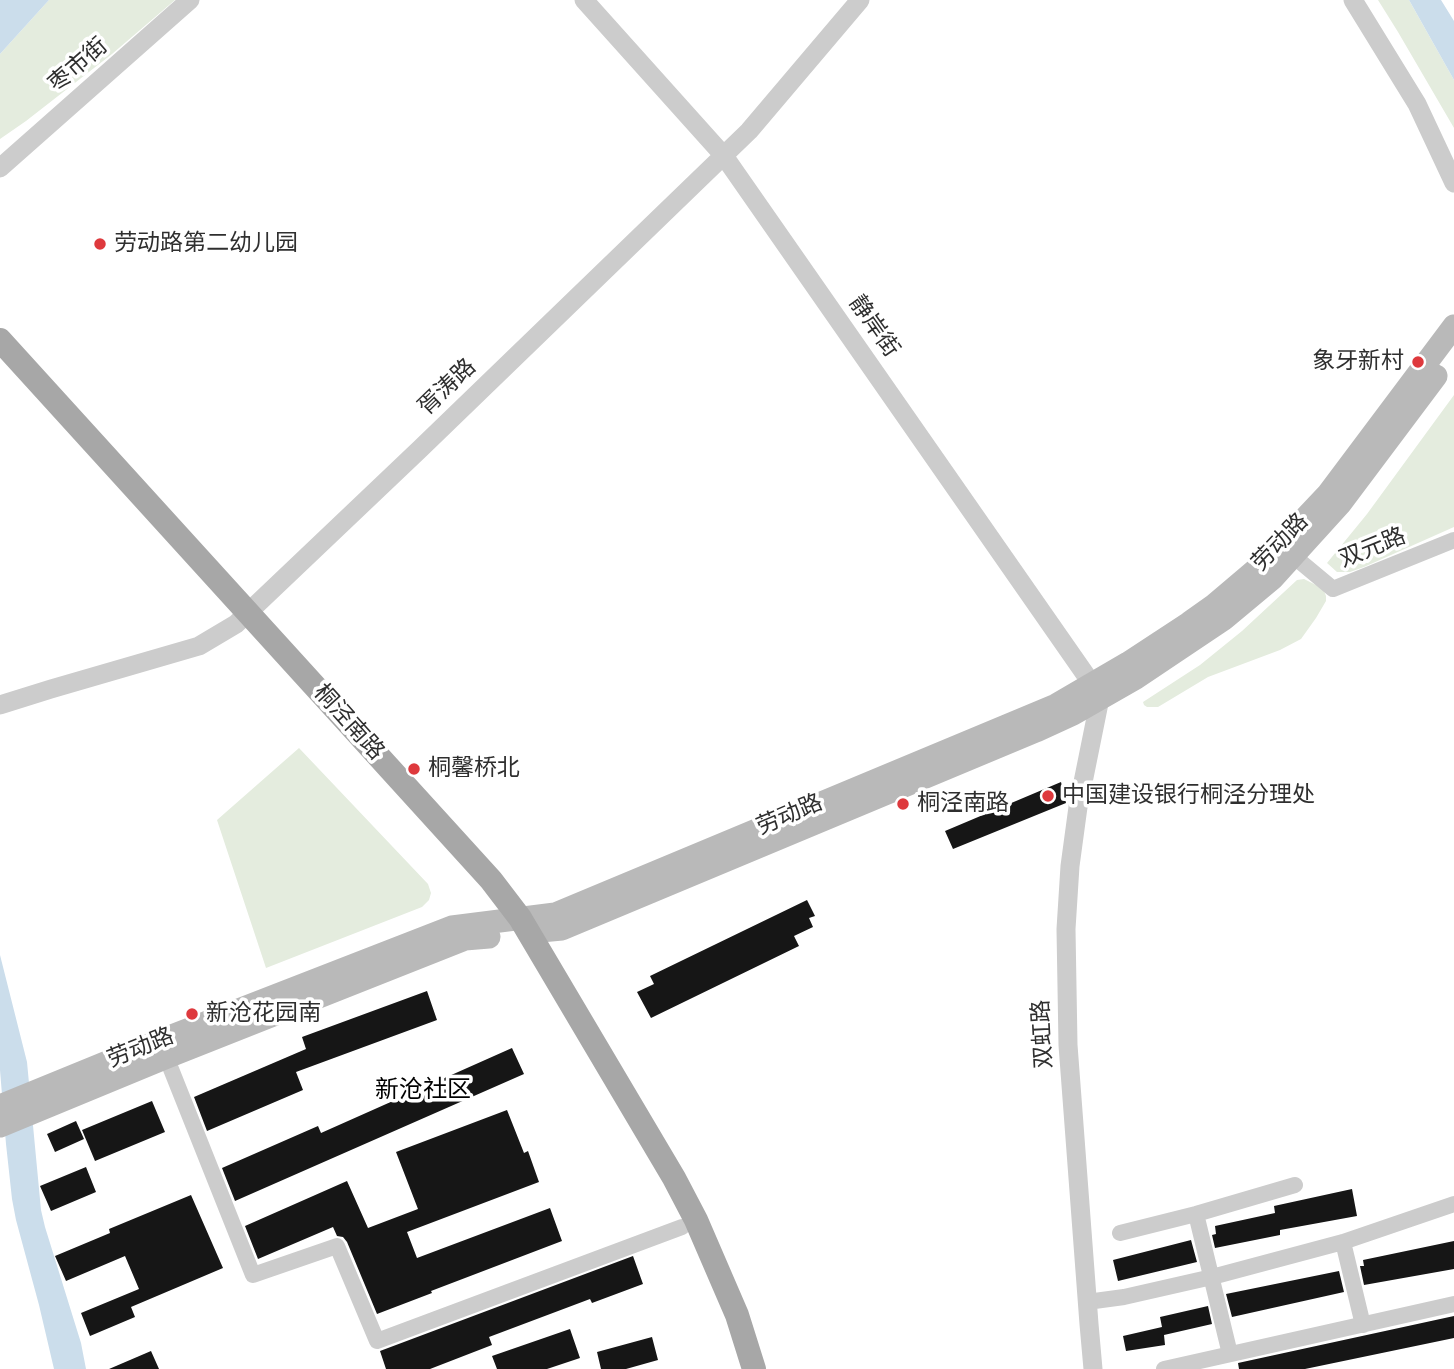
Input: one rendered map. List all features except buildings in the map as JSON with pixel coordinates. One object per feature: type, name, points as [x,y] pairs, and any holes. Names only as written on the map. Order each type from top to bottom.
[{"type":"main road","name":"劳动路","points":[[1,1116],[452,927],[516,926],[562,929],[1073,714],[1096,691],[1172,655],[1224,619],[1272,579],[1287,551],[1454,326]]},
{"type":"main road","name":"桐泾南路","points":[[0,340],[241,618]]},
{"type":"main road","name":"劳动路","points":[[1287,551],[1356,485],[1454,352]]},
{"type":"main road","name":"桐泾南路","points":[[0,363],[491,880],[661,1185],[722,1321],[738,1369]]},
{"type":"main road","name":"桐泾南路","points":[[516,926],[674,1178],[696,1220],[737,1315],[754,1369]]},
{"type":"street","name":"枣市街","points":[[0,168],[190,0]]},
{"type":"street","name":"静岸街","points":[[584,0],[724,156],[1096,691]]},
{"type":"street","name":"胥涛路","points":[[0,705],[199,646],[241,618],[724,156],[749,131],[860,0]]},
{"type":"street","points":[[1353,0],[1417,104],[1454,183]]},
{"type":"street","name":"双元路","points":[[1287,551],[1333,589],[1454,540]]},
{"type":"street","name":"双虹路","points":[[1093,1369],[1068,1045],[1066,929],[1070,866],[1096,691]]},
{"type":"street","points":[[163,1049],[253,1275],[337,1246],[376,1341],[682,1227]]},
{"type":"street","points":[[1120,1233],[1295,1185]]},
{"type":"street","points":[[1087,1302],[1212,1278],[1343,1242],[1454,1204]]},
{"type":"street","points":[[1196,1214],[1230,1354]]},
{"type":"street","points":[[1343,1242],[1363,1325]]},
{"type":"street","points":[[1164,1369],[1454,1304]]},
{"type":"shaded area","points":[[49,0],[175,0],[112,54],[0,139],[0,54]]},
{"type":"shaded area","points":[[1378,0],[1409,0],[1454,80],[1454,128],[1398,32]]},
{"type":"shaded area","points":[[1454,395],[1454,527],[1364,567],[1350,572],[1337,572],[1327,563],[1367,514]]},
{"type":"shaded area","points":[[1304,579],[1324,591],[1326,601],[1301,639],[1280,650],[1208,677],[1158,707],[1144,705],[1143,702],[1200,665],[1242,631],[1297,580]]},
{"type":"shaded area","points":[[299,748],[428,884],[431,893],[429,900],[422,907],[266,968],[217,820]]},
{"type":"water","points":[[0,0],[49,0],[0,54]]},
{"type":"water","points":[[1409,0],[1441,0],[1454,21],[1454,80]]},
{"type":"water","points":[[0,955],[27,1062],[41,1210],[81,1343],[86,1369],[54,1369],[16,1220],[0,1070]]},
{"type":"place","name":"劳动路第二幼儿园","points":[[100,244]]},
{"type":"place","name":"象牙新村","points":[[1418,362]]},
{"type":"place","name":"桐馨桥北","points":[[414,769]]},
{"type":"place","name":"中国建设银行桐泾分理处","points":[[1048,796]]},
{"type":"place","name":"桐泾南路","points":[[903,804]]},
{"type":"place","name":"新沧花园南","points":[[192,1014]]},
{"type":"district","name":"新沧社区","points":[[423,1091]]}]
